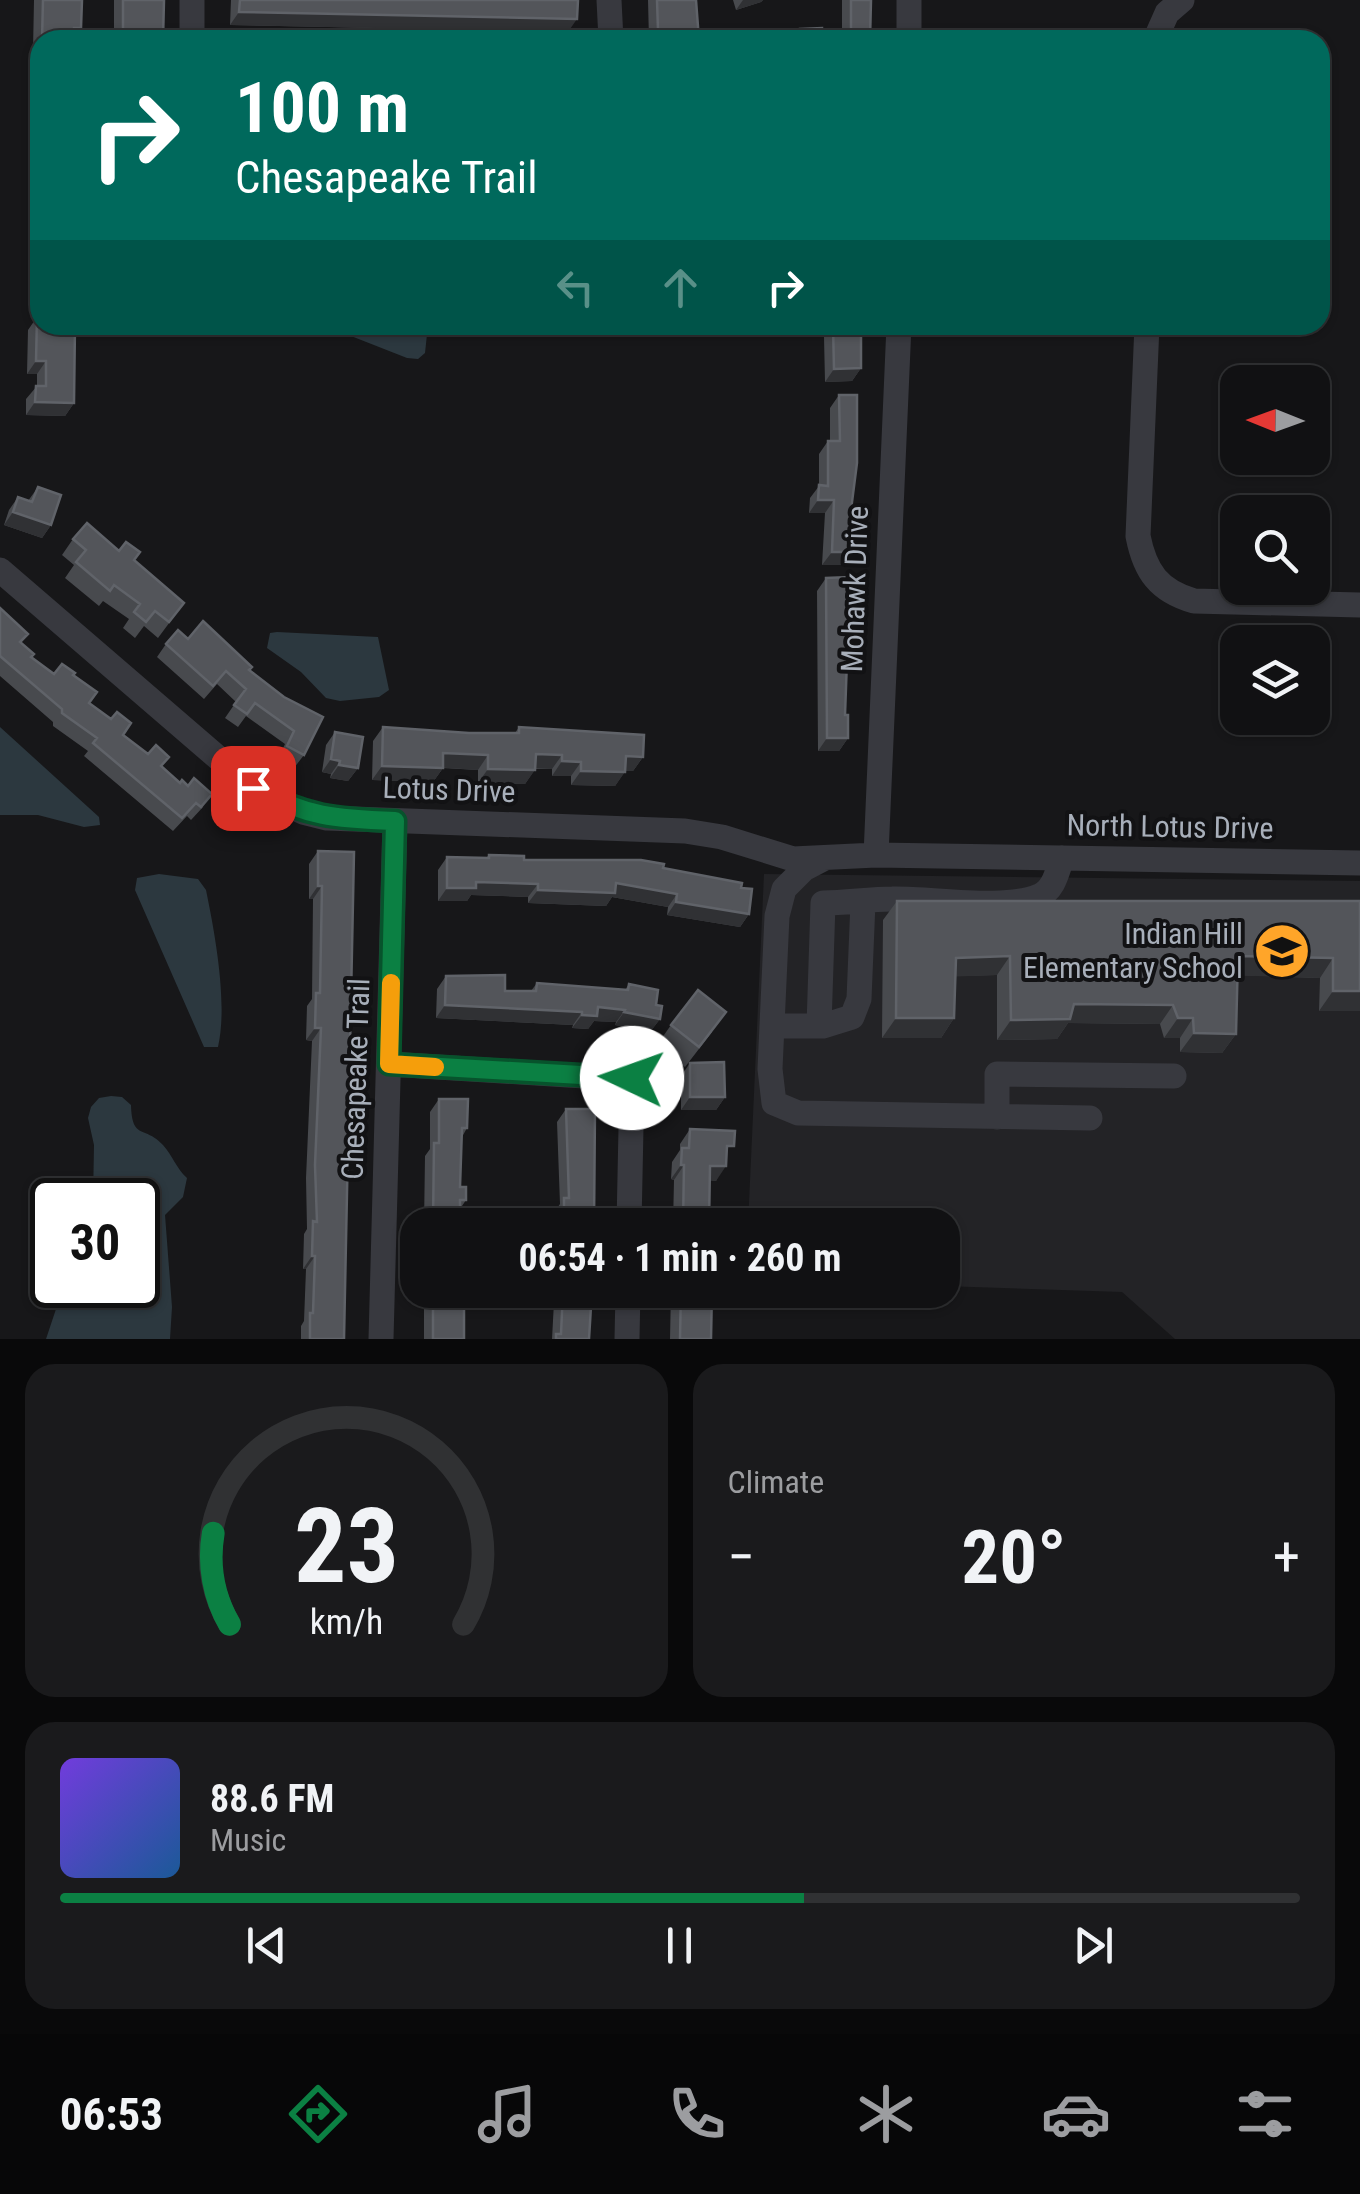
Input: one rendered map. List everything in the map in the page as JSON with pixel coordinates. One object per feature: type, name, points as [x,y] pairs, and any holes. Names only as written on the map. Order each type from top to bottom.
[{"type":"street","points":[[192,0],[192,30]]},
{"type":"street","points":[[608,0],[610,30]]},
{"type":"street","points":[[909,0],[909,30]]},
{"type":"street","points":[[1159,30],[1166,13],[1182,0]]},
{"type":"street","name":"Mohawk Drive","points":[[876,855],[899,335]]},
{"type":"street","points":[[1147,335],[1138,536],[1142,560],[1154,580],[1172,595],[1194,602],[1360,604]]},
{"type":"street","name":"Lotus Drive","points":[[0,570],[253,788],[303,812],[327,818],[685,831],[722,837],[794,858],[979,856]]},
{"type":"street","name":"Chesapeake Trail","points":[[381,1339],[395,821]]},
{"type":"street","name":"North Lotus Drive","points":[[979,856],[1360,860]]},
{"type":"street","points":[[825,858],[804,869],[784,889],[777,916],[770,1069],[774,1103],[798,1114],[1090,1118]]},
{"type":"street","points":[[819,1026],[823,903],[889,899],[995,902],[1042,896],[1054,884],[1062,858]]},
{"type":"street","points":[[772,1026],[819,1026],[852,1017],[859,999],[863,902]]},
{"type":"street","points":[[389,1064],[632,1078],[629,1208]]},
{"type":"street","points":[[996,1117],[997,1074],[1174,1076]]},
{"type":"street","points":[[627,1339],[628,1308]]},
{"type":"shaded area","points":[[348,335],[427,335],[425,353],[418,359]]},
{"type":"shaded area","points":[[270,633],[378,637],[389,690],[379,697],[340,701],[326,698],[301,672],[267,648]]},
{"type":"shaded area","points":[[0,727],[99,817],[100,825],[84,827],[38,815],[0,815]]},
{"type":"shaded area","points":[[159,874],[198,879],[206,890],[221,990],[218,1047],[204,1047],[135,890],[137,878]]},
{"type":"shaded area","points":[[764,874],[1360,881],[1360,1339],[1175,1339],[1122,1292],[960,1287],[960,1208],[749,1208]]},
{"type":"shaded area","points":[[122,1097],[131,1105],[137,1128],[163,1145],[187,1178],[183,1197],[165,1215],[172,1307],[170,1339],[46,1339],[56,1308],[160,1308],[160,1178],[93,1178],[94,1145],[88,1118],[99,1098]]},
{"type":"building","points":[[43,0],[82,0],[81,28],[42,30]]},
{"type":"building","points":[[123,0],[164,0],[163,30],[123,30]]},
{"type":"building","points":[[240,0],[578,0],[577,19],[239,12]]},
{"type":"building","points":[[657,0],[696,0],[698,30],[658,30]]},
{"type":"building","points":[[851,0],[871,0],[870,30],[851,30]]},
{"type":"building","points":[[37,335],[75,335],[74,403],[35,402],[36,386],[46,386],[46,361],[36,361]]},
{"type":"building","points":[[833,335],[861,335],[861,368],[834,369]]},
{"type":"building","points":[[839,395],[857,395],[852,552],[832,552],[834,500],[818,500],[819,485],[828,486],[828,441],[840,441]]},
{"type":"building","points":[[38,487],[61,495],[51,525],[13,512],[18,497],[32,502]]},
{"type":"building","points":[[87,523],[119,551],[126,542],[140,552],[134,560],[184,603],[169,622],[155,611],[146,622],[134,612],[140,604],[114,585],[110,591],[76,562],[86,550],[73,539]]},
{"type":"building","points":[[850,577],[845,715],[848,738],[827,738],[826,578]]},
{"type":"building","points":[[0,608],[28,634],[20,642],[34,654],[31,657],[54,674],[62,664],[75,673],[97,692],[89,703],[111,719],[117,712],[131,723],[123,735],[148,754],[156,745],[169,757],[161,766],[180,783],[182,780],[188,786],[194,778],[212,794],[201,807],[196,803],[182,818],[93,743],[97,738],[62,713],[0,656]]},
{"type":"building","points":[[203,621],[252,667],[249,670],[284,697],[323,717],[304,755],[287,746],[294,731],[255,703],[247,714],[234,705],[246,689],[226,671],[213,686],[166,644],[178,630],[188,639]]},
{"type":"building","points":[[383,727],[519,733],[519,727],[644,735],[643,757],[626,756],[625,772],[581,771],[581,762],[562,761],[562,755],[536,754],[535,770],[488,769],[488,755],[443,753],[443,768],[382,766]]},
{"type":"building","points":[[335,732],[363,737],[358,768],[339,765],[340,761],[331,759]]},
{"type":"building","points":[[318,851],[354,852],[344,1339],[310,1339],[321,1028],[315,1028],[316,993],[320,993],[322,886],[318,886]]},
{"type":"building","points":[[524,856],[524,860],[641,860],[664,864],[663,868],[742,883],[741,888],[752,889],[749,914],[676,902],[677,894],[616,883],[615,893],[538,890],[538,884],[476,882],[476,888],[447,888],[447,857]]},
{"type":"building","points":[[897,901],[1360,901],[1360,991],[1333,991],[1333,958],[1238,956],[1236,1034],[1194,1033],[1193,1018],[1178,1018],[1173,1005],[1074,1004],[1070,1019],[1011,1020],[1010,956],[956,958],[954,1018],[896,1018]]},
{"type":"building","points":[[505,975],[505,991],[536,991],[537,983],[628,990],[629,984],[658,990],[656,1005],[662,1006],[660,1019],[598,1007],[597,1016],[445,1005],[446,976]]},
{"type":"building","points":[[698,990],[726,1012],[699,1047],[671,1025]]},
{"type":"building","points":[[724,1062],[725,1097],[690,1097],[690,1063]]},
{"type":"building","points":[[439,1099],[468,1099],[467,1128],[462,1128],[460,1187],[466,1187],[466,1200],[460,1200],[460,1208],[433,1208],[434,1143],[439,1143]]},
{"type":"building","points":[[566,1109],[595,1109],[594,1208],[564,1208],[564,1198],[569,1198]]},
{"type":"building","points":[[690,1129],[735,1131],[734,1146],[727,1146],[726,1166],[710,1166],[709,1208],[683,1208],[682,1148],[689,1148]]},
{"type":"building","points":[[433,1308],[464,1308],[464,1339],[433,1339]]},
{"type":"building","points":[[562,1308],[591,1308],[589,1339],[556,1339],[556,1334],[561,1334]]},
{"type":"building","points":[[681,1308],[712,1308],[711,1339],[680,1339]]},
{"type":"slow traffic","points":[[391,983],[389,1064],[435,1067]]},
{"type":"place","name":"Indian Hill Elementary School","points":[[1282,951]]},
{"type":"route","points":[[253,788],[278,802],[327,818],[395,821],[389,1064],[632,1078]]}]
